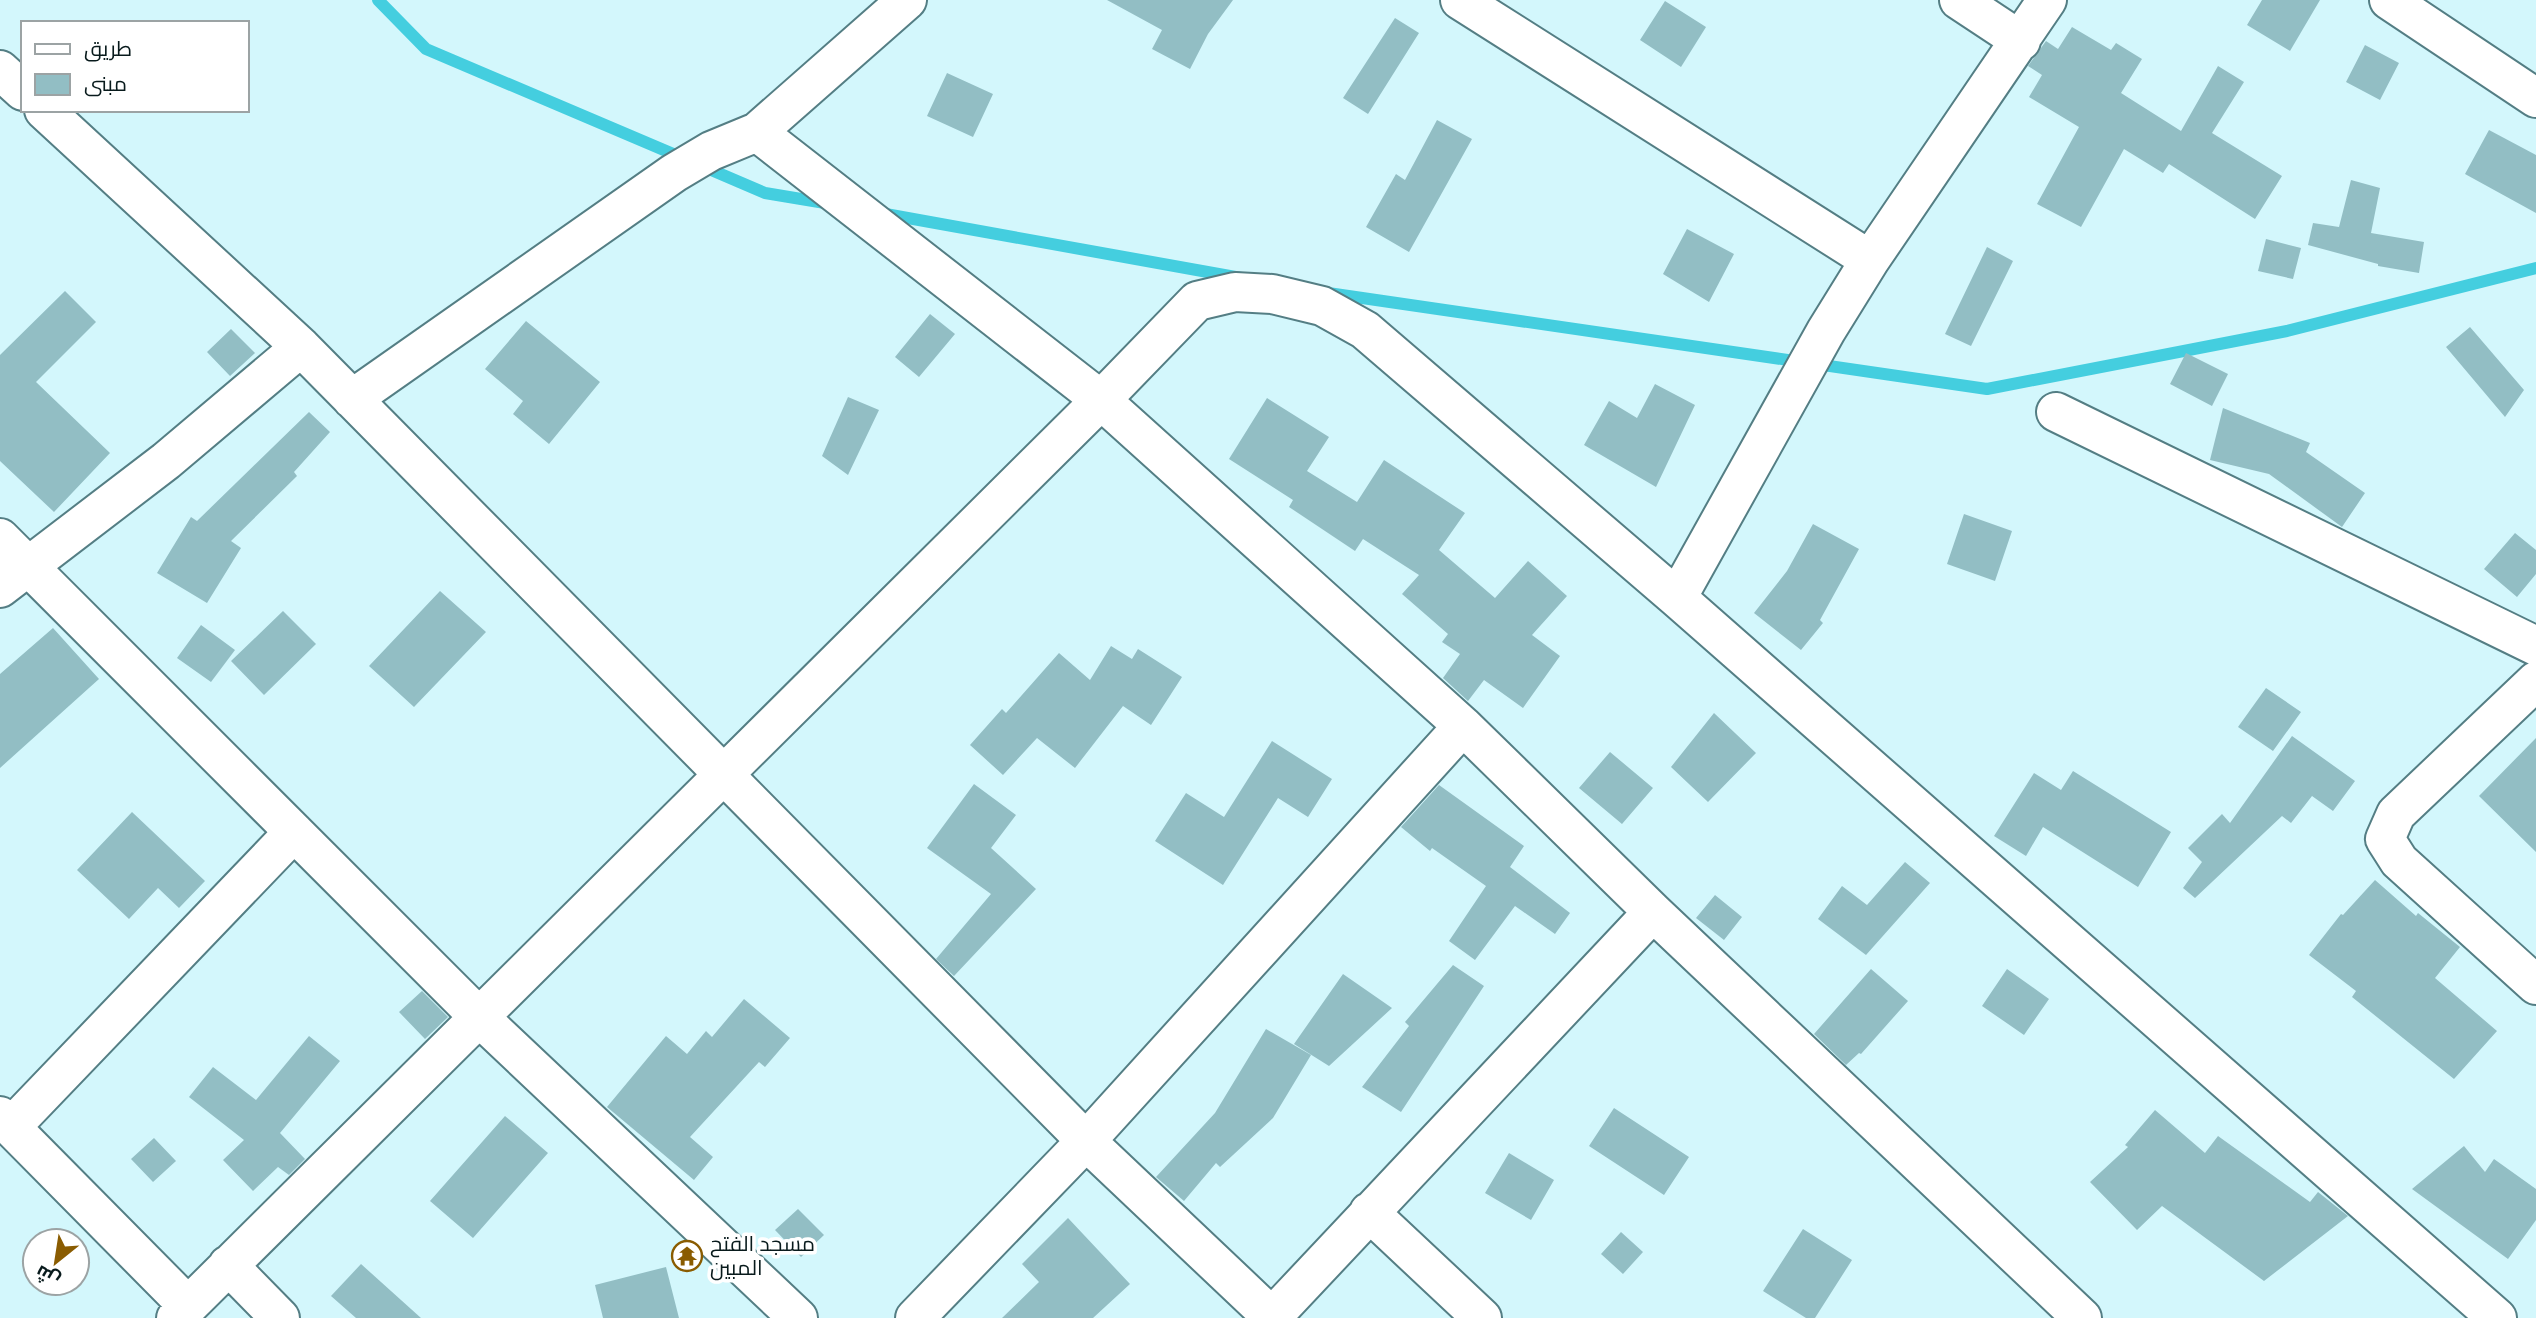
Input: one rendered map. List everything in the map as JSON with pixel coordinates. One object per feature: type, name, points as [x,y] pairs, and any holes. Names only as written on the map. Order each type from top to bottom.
[{"type":"street","points":[[352,399],[674,173],[711,151],[757,132],[908,0]]},
{"type":"street","points":[[1460,0],[1870,260]]},
{"type":"street","points":[[1959,0],[2021,41]]},
{"type":"street","points":[[1677,598],[1826,331],[1870,260],[2048,0]]},
{"type":"street","points":[[2389,0],[2536,98]]},
{"type":"street","points":[[0,70],[21,89]]},
{"type":"street","points":[[46,112],[301,347],[1086,1141],[1272,1318],[1653,912]]},
{"type":"street","points":[[757,132],[1101,400],[1463,726],[1653,912],[2082,1318]]},
{"type":"street","points":[[294,832],[6,1122],[182,1312],[478,1016],[725,775],[1197,301],[1235,292],[1272,294],[1322,306],[1365,330],[1677,598],[2501,1318]]},
{"type":"street","points":[[14,577],[166,461],[301,347]]},
{"type":"street","points":[[2056,412],[2536,646]]},
{"type":"street","points":[[0,538],[14,577],[294,832],[478,1016],[799,1318]]},
{"type":"street","points":[[2536,681],[2396,814],[2385,839],[2399,861],[2536,985]]},
{"type":"street","points":[[915,1318],[1086,1141],[1463,726]]},
{"type":"street","points":[[1369,1212],[1482,1318]]},
{"type":"street","points":[[228,1265],[280,1318]]},
{"type":"building","points":[[1107,0],[1233,0],[1208,34],[1190,69],[1152,49],[1162,30]]},
{"type":"building","points":[[2262,0],[2320,0],[2290,51],[2247,25]]},
{"type":"building","points":[[1665,1],[1706,27],[1681,67],[1640,40]]},
{"type":"building","points":[[1395,18],[1419,33],[1368,114],[1343,98]]},
{"type":"building","points":[[2072,27],[2111,50],[2116,43],[2142,59],[2121,93],[2181,131],[2218,66],[2244,82],[2212,133],[2282,176],[2255,219],[2169,164],[2163,173],[2124,149],[2081,227],[2037,204],[2079,127],[2029,97],[2042,75],[2028,66],[2046,41],[2058,49]]},
{"type":"building","points":[[2365,45],[2399,63],[2380,100],[2346,82]]},
{"type":"building","points":[[947,73],[993,94],[973,137],[927,116]]},
{"type":"building","points":[[1437,120],[1472,139],[1409,252],[1366,227],[1396,174],[1405,180]]},
{"type":"building","points":[[2489,130],[2536,155],[2536,213],[2465,174]]},
{"type":"building","points":[[2351,180],[2380,188],[2371,233],[2424,242],[2419,273],[2378,266],[2308,245],[2313,223],[2339,227]]},
{"type":"building","points":[[1687,229],[1734,254],[1709,302],[1663,274]]},
{"type":"building","points":[[2266,239],[2301,248],[2293,279],[2258,271]]},
{"type":"building","points":[[1987,247],[2013,261],[1971,346],[1945,334]]},
{"type":"building","points":[[65,291],[96,322],[36,382],[110,453],[54,512],[0,461],[0,355]]},
{"type":"building","points":[[930,314],[955,334],[919,377],[895,357]]},
{"type":"building","points":[[526,321],[600,382],[549,444],[513,414],[523,401],[485,369]]},
{"type":"building","points":[[2470,327],[2524,390],[2505,417],[2446,347]]},
{"type":"building","points":[[231,329],[255,353],[230,376],[207,352]]},
{"type":"building","points":[[2186,353],[2228,374],[2212,406],[2170,384]]},
{"type":"building","points":[[1655,384],[1695,405],[1656,487],[1584,445],[1609,401],[1637,418]]},
{"type":"building","points":[[848,397],[879,410],[848,475],[822,456]]},
{"type":"building","points":[[1267,398],[1329,437],[1307,471],[1357,502],[1384,460],[1465,513],[1439,550],[1495,598],[1528,561],[1567,596],[1532,635],[1560,656],[1523,708],[1484,680],[1468,701],[1443,678],[1460,654],[1442,642],[1448,634],[1402,594],[1419,575],[1363,539],[1355,551],[1289,507],[1293,500],[1229,459]]},
{"type":"building","points":[[2223,408],[2310,443],[2306,452],[2365,493],[2342,527],[2269,474],[2210,460]]},
{"type":"building","points":[[309,412],[330,432],[294,472],[297,476],[231,541],[241,548],[207,603],[157,573],[191,517],[197,521]]},
{"type":"building","points":[[1964,514],[2012,531],[1995,581],[1947,564]]},
{"type":"building","points":[[1813,524],[1859,549],[1820,620],[1823,623],[1801,650],[1754,613],[1787,571]]},
{"type":"building","points":[[2515,533],[2536,550],[2536,574],[2517,597],[2484,569]]},
{"type":"building","points":[[440,591],[486,632],[414,707],[369,666]]},
{"type":"building","points":[[283,611],[316,644],[264,695],[231,661]]},
{"type":"building","points":[[201,625],[235,650],[211,682],[177,658]]},
{"type":"building","points":[[53,628],[99,679],[0,768],[0,674]]},
{"type":"building","points":[[1111,646],[1132,659],[1138,649],[1182,677],[1151,725],[1123,706],[1075,768],[1037,738],[1003,775],[970,745],[1002,709],[1006,713],[1059,653],[1090,680]]},
{"type":"building","points":[[2266,688],[2301,712],[2273,751],[2238,727]]},
{"type":"building","points":[[1714,713],[1756,753],[1708,802],[1671,767]]},
{"type":"building","points":[[2292,736],[2355,781],[2333,811],[2312,796],[2291,823],[2282,816],[2195,898],[2183,888],[2202,862],[2188,848],[2222,814],[2230,823]]},
{"type":"building","points":[[2536,738],[2536,852],[2479,796]]},
{"type":"building","points":[[1272,741],[1332,779],[1308,817],[1278,798],[1223,885],[1155,841],[1186,793],[1224,817]]},
{"type":"building","points":[[1610,752],[1653,788],[1622,824],[1579,788]]},
{"type":"building","points":[[2073,771],[2171,832],[2138,887],[2043,827],[2026,856],[1994,836],[2034,773],[2061,790]]},
{"type":"building","points":[[974,784],[1016,815],[991,848],[1036,889],[954,976],[936,959],[991,894],[927,848]]},
{"type":"building","points":[[1439,785],[1524,846],[1510,867],[1570,913],[1555,934],[1515,906],[1475,960],[1449,941],[1486,886],[1432,848],[1430,851],[1401,827]]},
{"type":"building","points":[[132,812],[205,881],[179,908],[158,888],[129,919],[77,870]]},
{"type":"building","points":[[1905,862],[1930,883],[1866,955],[1818,919],[1842,886],[1867,905]]},
{"type":"building","points":[[2375,880],[2416,916],[2418,913],[2460,947],[2435,978],[2497,1031],[2454,1079],[2352,997],[2356,991],[2309,955],[2341,914],[2343,915]]},
{"type":"building","points":[[1715,895],[1742,917],[1724,940],[1696,918]]},
{"type":"building","points":[[1453,965],[1484,986],[1401,1112],[1362,1087],[1409,1026],[1405,1022]]},
{"type":"building","points":[[1871,969],[1908,1001],[1861,1054],[1846,1065],[1814,1034]]},
{"type":"building","points":[[2007,969],[2049,999],[2024,1035],[1982,1006]]},
{"type":"building","points":[[1343,974],[1392,1008],[1329,1066],[1294,1044]]},
{"type":"building","points":[[422,991],[448,1017],[425,1039],[399,1012]]},
{"type":"building","points":[[744,999],[790,1038],[765,1067],[759,1062],[690,1137],[713,1157],[694,1180],[607,1107],[666,1036],[687,1054],[706,1031],[712,1037]]},
{"type":"building","points":[[1266,1029],[1311,1055],[1273,1118],[1220,1167],[1216,1163],[1184,1201],[1156,1177],[1215,1113]]},
{"type":"building","points":[[309,1036],[340,1061],[280,1133],[305,1159],[289,1175],[278,1167],[253,1191],[223,1160],[244,1140],[189,1097],[213,1067],[256,1100]]},
{"type":"building","points":[[1614,1108],[1689,1157],[1664,1195],[1589,1146]]},
{"type":"building","points":[[2155,1110],[2205,1153],[2218,1136],[2310,1202],[2318,1192],[2348,1216],[2264,1281],[2162,1206],[2137,1230],[2090,1182],[2128,1147],[2125,1145]]},
{"type":"building","points":[[505,1116],[548,1153],[473,1238],[430,1201]]},
{"type":"building","points":[[154,1138],[176,1161],[153,1182],[131,1159]]},
{"type":"building","points":[[2464,1146],[2485,1172],[2494,1159],[2536,1189],[2536,1220],[2508,1259],[2412,1189]]},
{"type":"building","points":[[1509,1153],[1554,1180],[1531,1220],[1485,1193]]},
{"type":"building","points":[[798,1209],[824,1235],[801,1257],[775,1230]]},
{"type":"building","points":[[1068,1218],[1130,1284],[1093,1318],[1002,1318],[1039,1282],[1022,1264]]},
{"type":"building","points":[[1803,1229],[1852,1260],[1815,1318],[1806,1318],[1763,1291]]},
{"type":"building","points":[[1621,1232],[1643,1252],[1623,1274],[1601,1254]]},
{"type":"building","points":[[361,1264],[421,1318],[356,1318],[331,1296]]},
{"type":"building","points":[[666,1267],[679,1318],[603,1318],[595,1285]]},
{"type":"waterway","points":[[378,0],[426,49],[685,159]]},
{"type":"waterway","points":[[702,166],[765,193],[831,204]]},
{"type":"waterway","points":[[880,213],[1241,278]]},
{"type":"waterway","points":[[1328,293],[1987,389],[2287,331],[2536,268]]},
{"type":"place","name":"مسجد الفتح المبين","points":[[687,1256]]}]
